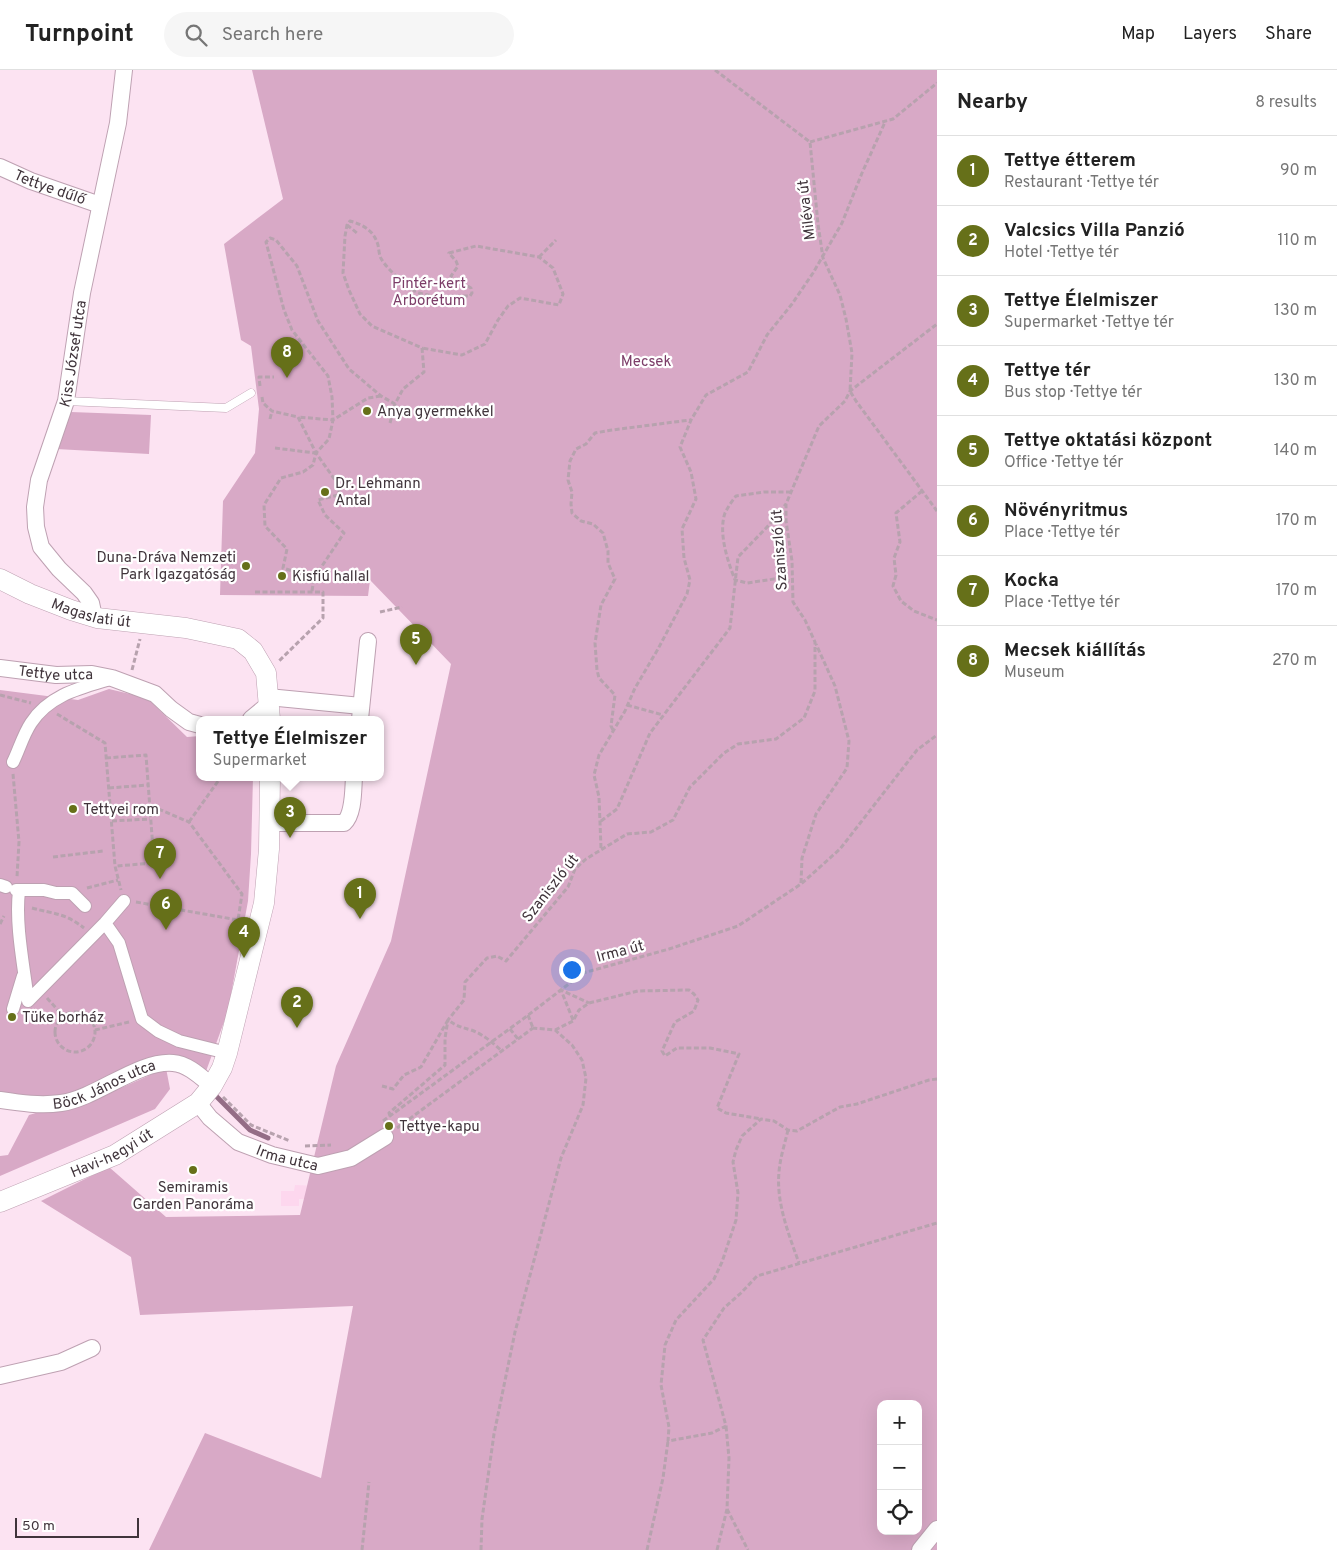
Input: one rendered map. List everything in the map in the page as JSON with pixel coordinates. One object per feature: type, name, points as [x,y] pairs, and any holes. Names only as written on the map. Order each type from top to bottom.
[{"type":"street","name":"Kiss József utca","points":[[94,617],[91,603],[41,547],[36,527],[35,507],[39,480],[66,401],[82,293],[118,123],[124,70]]},
{"type":"street","name":"Tettye dűlő","points":[[0,167],[31,181],[100,205]]},
{"type":"street","name":"Magaslati út","points":[[0,579],[30,594],[94,617],[186,628],[238,639],[253,651],[266,673]]},
{"type":"street","points":[[256,716],[269,707],[361,713],[368,642]]},
{"type":"street","name":"Tettye utca","points":[[0,668],[56,675],[92,674],[112,678],[155,694],[171,709],[189,722],[196,724]]},
{"type":"street","points":[[266,673],[269,707]]},
{"type":"street","points":[[13,762],[31,723],[54,699],[69,691],[112,678]]},
{"type":"street","name":"Havi-hegyi út","points":[[0,1202],[115,1155],[198,1103],[208,1082],[222,1068],[264,903],[270,824],[270,781]]},
{"type":"street","points":[[270,824],[344,823],[348,820],[354,781]]},
{"type":"street","points":[[85,906],[72,893],[56,893],[44,890],[12,891],[28,1001],[93,936],[124,901]]},
{"type":"street","points":[[105,923],[118,943],[142,1019],[158,1031],[179,1041],[227,1053]]},
{"type":"street","points":[[13,1009],[24,972]]},
{"type":"street","name":"Böck János utca","points":[[0,1100],[22,1104],[62,1103],[99,1091],[151,1066],[174,1063],[192,1070],[208,1082]]},
{"type":"street","name":"Irma utca","points":[[198,1103],[210,1118],[238,1142],[272,1155],[318,1166],[351,1158],[381,1131]]},
{"type":"street","points":[[0,1376],[61,1362],[92,1348]]},
{"type":"street","points":[[920,1550],[937,1529]]},
{"type":"lane","points":[[66,401],[226,408],[251,393]]},
{"type":"path","points":[[715,70],[810,142],[893,119],[937,83]]},
{"type":"path","points":[[601,848],[599,797],[594,775],[599,755],[687,594],[690,580],[684,558],[682,529],[696,499],[691,472],[680,447],[691,420],[706,394],[748,372],[767,334],[792,304],[823,258],[842,223],[886,120]]},
{"type":"path","name":"Miléva út","points":[[810,142],[823,258],[840,295],[852,352],[850,391]]},
{"type":"path","points":[[350,221],[370,229],[376,240],[381,259],[391,272],[418,293],[470,296],[472,293],[471,288],[451,276],[458,266],[456,261],[448,254],[476,246],[539,257],[553,268],[563,294],[559,305],[520,298],[508,306],[485,344],[462,355],[422,348],[372,326],[360,314],[349,290],[344,273],[344,236],[347,224],[350,221]]},
{"type":"path","points":[[347,224],[357,233]]},
{"type":"path","points":[[314,578],[283,568],[287,548],[265,526],[264,505],[281,478],[303,472],[313,465],[316,453],[329,440],[333,420],[328,376],[292,330],[284,310],[267,250],[266,242],[270,238],[276,240],[297,266],[318,321],[350,368],[381,396],[395,404]]},
{"type":"path","points":[[539,257],[556,240]]},
{"type":"path","name":"Szaniszló út","points":[[448,1020],[464,1000],[465,982],[487,958],[497,956],[506,960],[568,887],[576,869],[601,848],[627,834],[651,832],[673,820],[690,787],[724,753],[738,744],[776,739],[804,718],[815,691],[815,642],[805,620],[793,602],[792,561],[786,521],[786,504],[819,426],[845,401],[850,391],[937,324]]},
{"type":"path","points":[[390,422],[395,404],[403,389],[424,372],[422,348]]},
{"type":"path","points":[[274,377],[259,377],[262,403],[272,411],[298,417],[333,420],[368,398],[381,396]]},
{"type":"path","points":[[850,391],[937,511]]},
{"type":"path","points":[[270,419],[272,411]]},
{"type":"path","points":[[298,417],[316,453],[340,486],[338,495],[318,500],[325,515],[344,533],[314,578],[312,591]]},
{"type":"path","points":[[613,730],[611,726],[615,696],[599,678],[595,643],[601,605],[615,579],[608,563],[608,551],[603,533],[593,524],[580,521],[572,512],[572,492],[568,480],[570,461],[576,449],[586,444],[595,433],[691,420]]},
{"type":"path","points":[[275,448],[316,453]]},
{"type":"path","points":[[922,491],[896,513],[900,542],[894,558],[896,575],[894,586],[901,601],[914,611],[937,620]]},
{"type":"path","points":[[735,580],[727,557],[723,533],[725,514],[736,496],[764,492],[791,492]]},
{"type":"path","points":[[601,822],[617,809],[650,734],[730,628],[738,557],[770,524],[786,504]]},
{"type":"path","points":[[735,580],[746,583],[774,579],[793,581]]},
{"type":"path","points":[[255,592],[323,592],[323,618],[266,673]]},
{"type":"path","points":[[380,612],[402,607]]},
{"type":"path","points":[[128,684],[144,624]]},
{"type":"path","points":[[802,884],[802,858],[816,814],[847,768],[849,741],[835,686],[815,642]]},
{"type":"path","points":[[0,695],[46,707],[105,743],[116,866],[124,901],[238,920],[242,894],[189,822],[149,805]]},
{"type":"path","points":[[628,705],[663,715]]},
{"type":"path","name":"Irma út","points":[[381,1131],[390,1116],[510,1029],[583,973],[669,949],[738,926],[802,884],[840,849],[917,750],[937,735]]},
{"type":"path","points":[[106,758],[146,755],[154,863],[116,866]]},
{"type":"path","points":[[13,762],[19,854]]},
{"type":"path","points":[[189,822],[218,781]]},
{"type":"path","points":[[109,788],[148,786]]},
{"type":"path","points":[[112,821],[150,820]]},
{"type":"path","points":[[53,857],[103,851]]},
{"type":"path","points":[[72,893],[118,880]]},
{"type":"path","points":[[12,891],[69,917],[93,936]]},
{"type":"path","points":[[561,990],[589,1003]]},
{"type":"path","points":[[561,990],[573,1021]]},
{"type":"path","points":[[381,1131],[534,1028],[555,1030],[573,1021],[579,1010],[589,1003],[638,991],[689,990],[698,1000],[694,1011],[675,1022],[662,1051],[665,1056],[677,1048],[710,1048],[738,1054],[717,1108],[726,1113],[774,1121],[788,1130],[797,1131],[840,1107],[857,1104],[937,1078]]},
{"type":"path","points":[[40,991],[63,1016]]},
{"type":"path","points":[[77,1012],[89,1018],[95,1030],[92,1043],[80,1051],[67,1050],[57,1040],[55,1034],[59,1021],[63,1016],[77,1012]]},
{"type":"path","points":[[528,1015],[534,1028]]},
{"type":"path","points":[[95,1030],[142,1019]]},
{"type":"path","points":[[448,1020],[459,1027],[473,1030],[502,1051]]},
{"type":"path","points":[[382,1086],[393,1089],[404,1075],[421,1067],[448,1020]]},
{"type":"path","points":[[390,1116],[389,1114],[445,1065],[445,1038],[448,1020]]},
{"type":"path","points":[[510,1029],[518,1039]]},
{"type":"path","points":[[481,1550],[482,1519],[494,1434],[516,1332],[561,1158],[583,1105],[586,1078],[582,1060],[572,1045],[555,1030]]},
{"type":"path","points":[[208,1082],[251,1125],[292,1142]]},
{"type":"path","points":[[647,1550],[663,1478],[668,1441],[668,1427],[661,1385],[665,1345],[676,1320],[714,1279],[722,1262],[736,1220],[738,1194],[733,1162],[736,1150],[742,1136],[761,1119]]},
{"type":"path","points":[[788,1130],[779,1171],[779,1185],[782,1210],[799,1264]]},
{"type":"path","points":[[300,1146],[334,1145]]},
{"type":"path","points":[[717,1550],[727,1509],[729,1458],[726,1426],[703,1340],[724,1308],[757,1276],[937,1223]]},
{"type":"path","points":[[668,1441],[712,1433],[726,1426]]},
{"type":"path","points":[[362,1550],[370,1482]]},
{"type":"path","points":[[727,1509],[748,1550]]},
{"type":"shaded area","points":[[295,1185],[319,1186],[319,1199],[299,1199],[299,1206],[281,1206],[281,1191],[294,1191]]},
{"type":"green space","name":"Mecsek","points":[[252,70],[937,70],[937,1550],[149,1550],[205,1433],[321,1478],[353,1306],[140,1315],[131,1257],[41,1201],[109,1167],[166,1217],[300,1215],[336,1066],[391,941],[451,664],[370,580],[368,596],[220,595],[223,501],[255,453],[259,409],[251,346],[241,340],[224,244],[283,199]]},
{"type":"green space","points":[[71,412],[151,415],[149,454],[56,449]]},
{"type":"green space","points":[[109,689],[147,698],[187,737],[196,736],[196,781],[253,781],[248,901],[228,1011],[205,1074],[161,1056],[66,1096],[28,1097],[0,1093],[0,690],[78,700]]},
{"type":"green space","points":[[166,1068],[170,1089],[155,1109],[0,1176],[0,1156],[8,1155],[29,1115],[123,1087]]},
{"type":"waterway","points":[[211,1091],[250,1130],[268,1138]]},
{"type":"place","name":"Mecsek kiállítás","points":[[287,378]]},
{"type":"place","name":"Anya gyermekkel","points":[[367,411]]},
{"type":"place","name":"Dr. Lehmann Antal","points":[[325,492]]},
{"type":"place","name":"Duna-Dráva Nemzeti Park Igazgatóság","points":[[246,566]]},
{"type":"place","name":"Kisfiú hallal","points":[[282,576]]},
{"type":"place","name":"Tettye oktatási központ","points":[[416,665]]},
{"type":"place","name":"Tettyei rom","points":[[73,809]]},
{"type":"place","name":"Tettye Élelmiszer","points":[[290,838]]},
{"type":"place","name":"Kocka","points":[[160,879]]},
{"type":"place","name":"Tettye étterem","points":[[360,919]]},
{"type":"place","name":"Növényritmus","points":[[166,930]]},
{"type":"place","name":"Tettye tér","points":[[244,958]]},
{"type":"place","name":"Tüke borház","points":[[12,1017]]},
{"type":"place","name":"Valcsics Villa Panzió","points":[[297,1028]]},
{"type":"place","name":"Tettye-kapu","points":[[389,1126]]},
{"type":"place","name":"Semiramis Garden Panoráma","points":[[193,1170]]},
{"type":"park label","name":"Pintér-kert Arborétum","points":[[429,292]]}]
